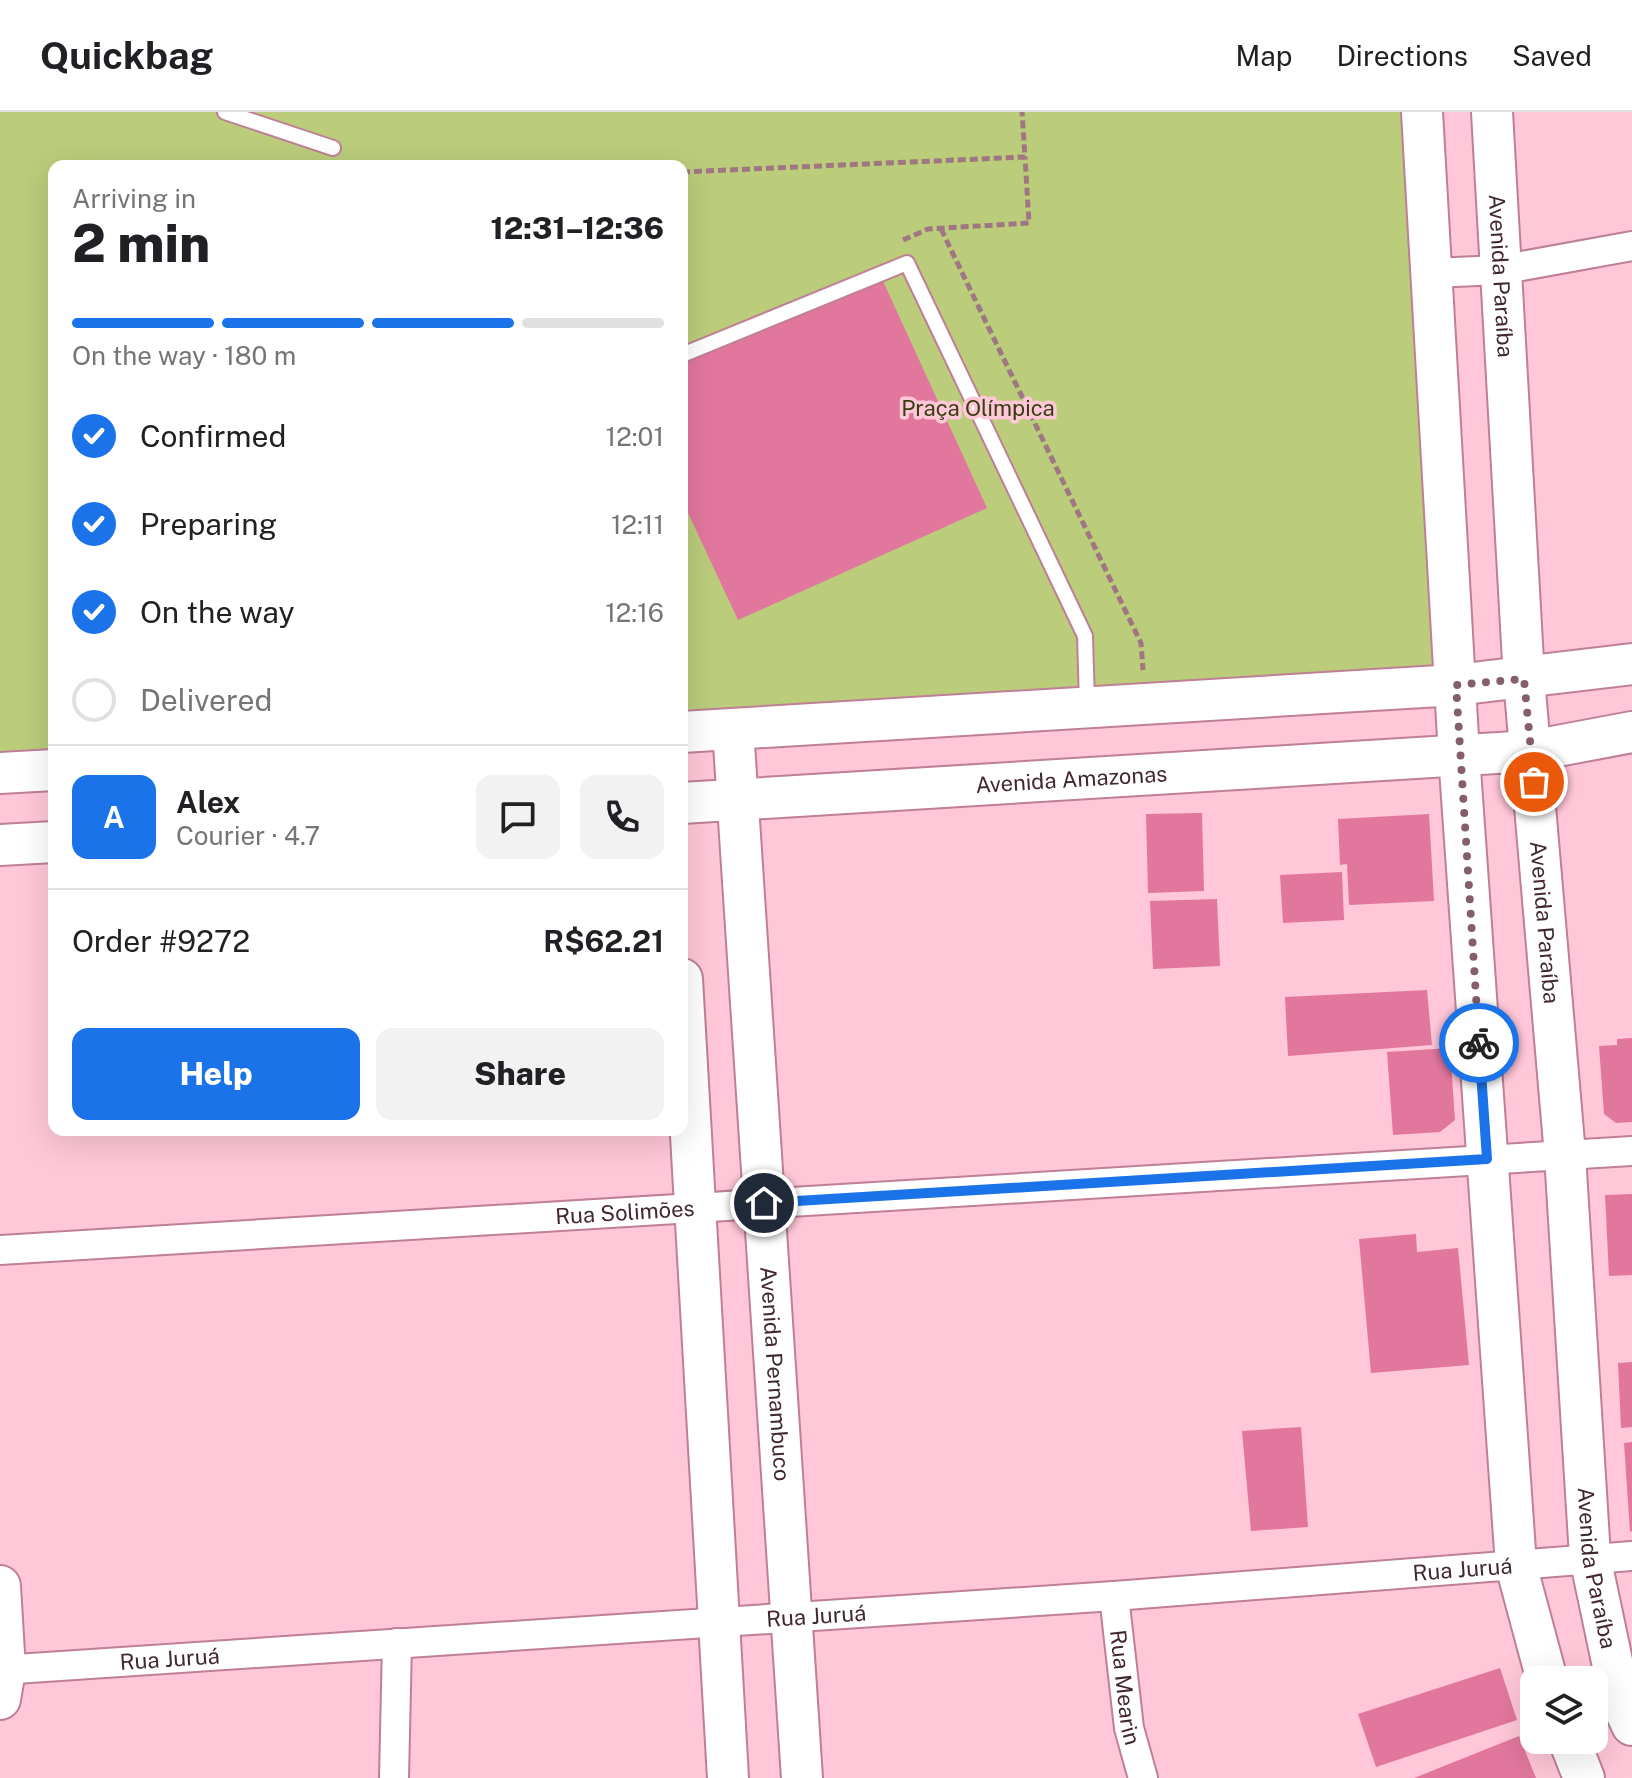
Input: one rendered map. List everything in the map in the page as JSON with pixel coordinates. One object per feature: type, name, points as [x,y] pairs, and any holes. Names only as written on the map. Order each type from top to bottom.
[{"type":"main road","points":[[1422,112],[1459,755],[1516,1565],[1543,1666]]},
{"type":"main road","name":"Avenida Paraíba","points":[[1492,112],[1524,679],[1565,1155],[1590,1557],[1620,1699],[1632,1725]]},
{"type":"main road","points":[[688,732],[1456,685],[1632,664]]},
{"type":"main road","name":"Avenida Pernambuco","points":[[733,729],[802,1778]]},
{"type":"main road","name":"Avenida Amazonas","points":[[688,803],[1531,751],[1632,732]]},
{"type":"main road","points":[[0,773],[48,770]]},
{"type":"main road","points":[[0,845],[48,842]]},
{"type":"main road","points":[[688,1084],[728,1778]]},
{"type":"main road","points":[[0,1586],[2,1680]]},
{"type":"main road","points":[[1575,1754],[1584,1778]]},
{"type":"street","points":[[1432,273],[1500,270],[1632,246]]},
{"type":"street","name":"Rua Solimões","points":[[0,1250],[1632,1151]]},
{"type":"street","name":"Rua Juruá","points":[[2,1680],[397,1643],[1114,1596],[1632,1556]]},
{"type":"street","name":"Rua Mearin","points":[[1114,1596],[1129,1728],[1143,1778]]},
{"type":"street","points":[[394,1778],[397,1643]]},
{"type":"lane","points":[[225,112],[333,148]]},
{"type":"lane","points":[[688,353],[907,263],[1085,636],[1087,707]]},
{"type":"path","points":[[688,172],[1025,157],[1022,112]]},
{"type":"path","points":[[941,229],[1141,643],[1145,704]]},
{"type":"green space","name":"Praça Olímpica","points":[[0,112],[1413,112],[1441,676],[688,723],[688,160],[48,160],[48,754],[0,757]]},
{"type":"building","points":[[882,279],[987,508],[738,620],[688,513],[688,360]]},
{"type":"building","points":[[1202,813],[1204,891],[1148,893],[1146,814]]},
{"type":"building","points":[[1429,814],[1434,901],[1349,905],[1347,864],[1340,865],[1338,819]]},
{"type":"building","points":[[1342,872],[1344,920],[1283,923],[1280,875]]},
{"type":"building","points":[[1217,899],[1220,966],[1153,969],[1150,901]]},
{"type":"building","points":[[1427,990],[1432,1045],[1288,1056],[1285,997]]},
{"type":"building","points":[[1632,1038],[1632,1122],[1616,1123],[1604,1114],[1599,1046],[1617,1045],[1617,1039]]},
{"type":"building","points":[[1450,1048],[1455,1120],[1440,1132],[1393,1135],[1387,1052]]},
{"type":"building","points":[[1632,1194],[1632,1275],[1609,1276],[1605,1195]]},
{"type":"building","points":[[1416,1234],[1417,1252],[1458,1248],[1469,1365],[1371,1373],[1359,1239]]},
{"type":"building","points":[[1632,1362],[1632,1427],[1621,1428],[1618,1363]]},
{"type":"building","points":[[1301,1427],[1308,1527],[1251,1531],[1242,1431]]},
{"type":"building","points":[[1632,1442],[1632,1531],[1630,1532],[1624,1443]]},
{"type":"building","points":[[1500,1668],[1517,1720],[1376,1767],[1358,1714]]},
{"type":"building","points":[[1519,1736],[1520,1754],[1526,1754],[1536,1778],[1414,1778]]},
{"type":"way so far","points":[[1479,1043],[1456,685],[1524,679],[1534,782]]},
{"type":"route","points":[[764,1203],[1487,1159],[1479,1043]]}]
